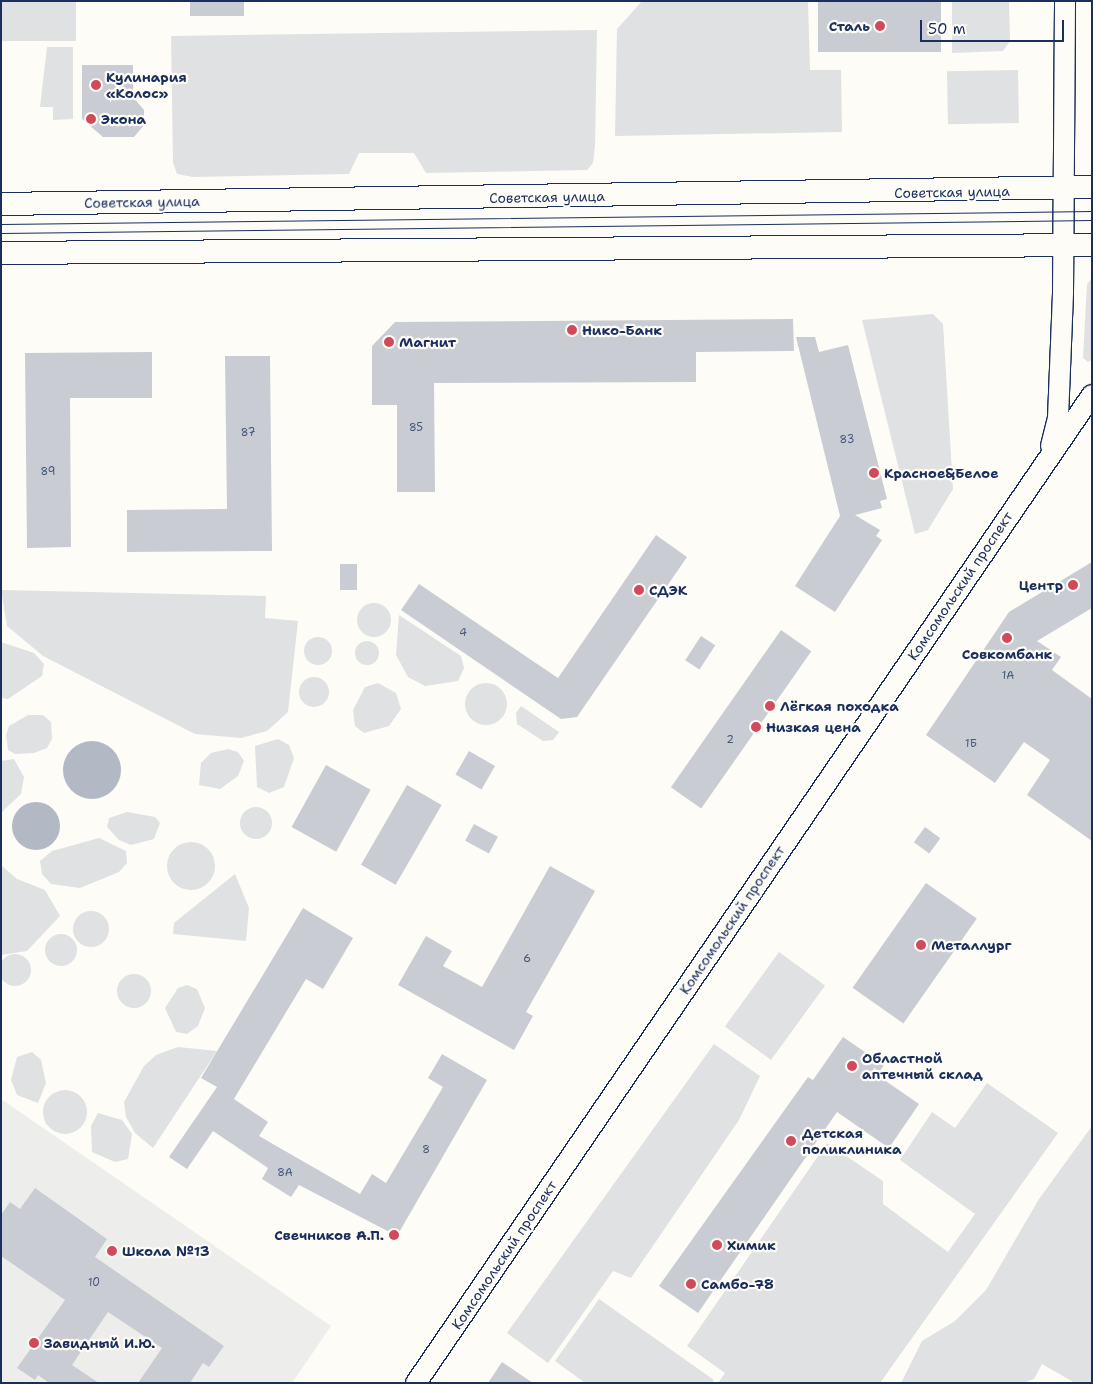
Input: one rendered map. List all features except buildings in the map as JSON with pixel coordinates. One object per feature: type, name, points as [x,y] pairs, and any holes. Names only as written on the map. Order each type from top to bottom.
[{"type":"main road","name":"Советская улица","points":[[1,204],[1063,190],[1092,187]]},
{"type":"main road","points":[[1,253],[1063,244],[1092,246]]},
{"type":"street","name":"Комсомольский проспект","points":[[1048,458],[1058,418],[1063,244],[1065,1]]},
{"type":"street","name":"Комсомольский проспект","points":[[416,1383],[1092,395]]},
{"type":"shaded area","points":[[1,1],[76,1],[76,41],[1,41]]},
{"type":"shaded area","points":[[642,1],[808,1],[810,70],[841,70],[842,132],[615,136],[617,29]]},
{"type":"shaded area","points":[[952,1],[1009,1],[1010,41],[1003,51],[952,53]]},
{"type":"shaded area","points":[[597,30],[595,146],[593,163],[587,170],[426,173],[414,153],[359,153],[349,174],[193,177],[177,174],[173,162],[171,36]]},
{"type":"shaded area","points":[[47,47],[73,47],[73,119],[53,120],[53,107],[40,107]]},
{"type":"shaded area","points":[[1018,70],[1019,123],[948,124],[947,71]]},
{"type":"shaded area","points":[[1092,278],[1092,360],[1088,362],[1083,358],[1087,284]]},
{"type":"shaded area","points":[[933,314],[943,324],[953,489],[928,530],[915,534],[862,320]]},
{"type":"shaded area","points":[[1,590],[266,596],[265,618],[298,621],[288,712],[267,731],[241,738],[195,734],[43,656],[7,626]]},
{"type":"shaded area","points":[[374,603],[386,608],[391,620],[386,632],[374,637],[362,632],[357,620],[362,608]]},
{"type":"shaded area","points":[[399,615],[461,656],[464,668],[458,681],[425,686],[408,677],[396,655]]},
{"type":"shaded area","points":[[318,637],[328,641],[332,651],[328,661],[318,665],[308,661],[304,651],[308,641]]},
{"type":"shaded area","points":[[367,641],[376,644],[379,653],[376,662],[367,665],[358,662],[355,653],[358,644]]},
{"type":"shaded area","points":[[1,642],[34,653],[44,664],[42,676],[8,699],[1,698]]},
{"type":"shaded area","points":[[314,677],[325,681],[329,692],[325,703],[314,707],[303,703],[299,692],[303,681]]},
{"type":"shaded area","points":[[378,683],[396,693],[401,709],[389,726],[364,733],[355,726],[353,710],[365,687]]},
{"type":"shaded area","points":[[490,683],[498,686],[504,692],[507,704],[504,716],[498,722],[482,725],[474,722],[468,716],[465,700],[468,692],[474,686]]},
{"type":"shaded area","points":[[521,706],[559,732],[553,740],[543,741],[517,724],[516,713]]},
{"type":"shaded area","points":[[28,715],[43,715],[51,722],[52,739],[47,748],[34,753],[15,754],[8,750],[6,735],[9,726]]},
{"type":"shaded area","points":[[278,739],[289,745],[294,758],[284,787],[269,793],[257,787],[255,746]]},
{"type":"shaded area","points":[[86,741],[98,741],[113,749],[121,764],[121,776],[113,791],[98,799],[86,799],[71,791],[63,776],[63,764],[71,749]]},
{"type":"shaded area","points":[[228,749],[238,752],[244,761],[238,776],[220,789],[199,785],[201,763],[211,753]]},
{"type":"shaded area","points":[[14,759],[24,777],[21,794],[2,812],[1,761]]},
{"type":"shaded area","points":[[31,802],[41,802],[50,806],[56,812],[59,817],[59,835],[50,846],[41,850],[31,850],[22,846],[16,840],[12,831],[12,821],[16,812],[22,806]]},
{"type":"shaded area","points":[[256,807],[262,808],[267,812],[271,817],[271,829],[267,834],[262,838],[256,839],[250,838],[245,834],[241,829],[240,823],[241,817],[245,812],[250,808]]},
{"type":"shaded area","points":[[127,812],[155,817],[160,823],[154,839],[131,845],[119,840],[107,827],[109,818]]},
{"type":"shaded area","points":[[99,838],[126,851],[127,863],[119,872],[80,888],[51,884],[42,874],[40,861],[52,851]]},
{"type":"shaded area","points":[[186,842],[196,842],[205,846],[211,852],[214,857],[214,875],[205,886],[196,890],[186,890],[177,886],[171,880],[167,871],[167,861],[171,852],[177,846]]},
{"type":"shaded area","points":[[1,865],[17,879],[45,890],[60,916],[27,951],[1,955]]},
{"type":"shaded area","points":[[235,874],[249,908],[246,941],[173,934],[174,923]]},
{"type":"shaded area","points":[[91,911],[98,912],[104,916],[108,922],[108,936],[104,942],[98,946],[91,947],[84,946],[78,942],[74,936],[73,929],[74,922],[78,916],[84,912]]},
{"type":"shaded area","points":[[61,934],[67,935],[72,939],[76,944],[76,956],[72,961],[67,965],[61,966],[55,965],[50,961],[46,956],[45,950],[46,944],[50,939],[55,935]]},
{"type":"shaded area","points":[[779,952],[825,986],[771,1060],[725,1026]]},
{"type":"shaded area","points":[[15,954],[26,959],[31,970],[26,981],[15,986],[4,981],[-1,970],[4,959]]},
{"type":"shaded area","points":[[134,974],[141,975],[146,979],[150,984],[150,998],[146,1003],[141,1007],[134,1008],[127,1007],[122,1003],[118,998],[117,991],[118,984],[122,979],[127,975]]},
{"type":"shaded area","points":[[187,985],[197,989],[205,1008],[198,1026],[187,1034],[176,1032],[165,1008],[178,988]]},
{"type":"shaded area","points":[[714,1044],[760,1076],[739,1120],[631,1278],[613,1271],[548,1363],[507,1333]]},
{"type":"shaded area","points":[[178,1047],[217,1051],[153,1148],[135,1133],[126,1117],[124,1102],[144,1066],[156,1055]]},
{"type":"shaded area","points":[[32,1052],[41,1060],[46,1083],[38,1103],[17,1095],[11,1080],[17,1057]]},
{"type":"shaded area","points":[[987,1083],[1058,1133],[880,1383],[718,1383],[725,1373],[687,1346],[827,1143],[883,1181],[883,1204],[948,1252],[975,1214],[900,1160],[932,1112],[955,1128]]},
{"type":"shaded area","points":[[65,1090],[77,1094],[83,1100],[87,1112],[83,1124],[77,1130],[65,1134],[53,1130],[47,1124],[43,1112],[47,1100],[53,1094]]},
{"type":"shaded area","name":"Школа №13","points":[[1,1099],[331,1326],[292,1383],[1,1383]]},
{"type":"shaded area","points":[[98,1113],[122,1120],[132,1134],[128,1159],[115,1162],[92,1152],[91,1126]]},
{"type":"shaded area","points":[[1092,1126],[1092,1383],[1075,1383],[1042,1364],[1034,1379],[1023,1383],[901,1383],[922,1341],[955,1321],[986,1290],[1039,1199]]},
{"type":"shaded area","points":[[599,1299],[714,1380],[712,1383],[585,1383],[555,1361]]},
{"type":"tram line","points":[[1,224],[1092,211]]},
{"type":"tram line","points":[[1,233],[1092,220]]},
{"type":"place","name":"Сталь","points":[[880,26]]},
{"type":"place","name":"Кулинария «Колос»","points":[[96,85]]},
{"type":"place","name":"Экона","points":[[91,119]]},
{"type":"place","name":"Нико-Банк","points":[[572,330]]},
{"type":"place","name":"Магнит","points":[[389,342]]},
{"type":"place","name":"Красное&Белое","points":[[874,473]]},
{"type":"place","name":"Центр","points":[[1073,585]]},
{"type":"place","name":"СДЭК","points":[[639,590]]},
{"type":"place","name":"Совкомбанк","points":[[1007,638]]},
{"type":"place","name":"Лёгкая походка","points":[[770,706]]},
{"type":"place","name":"Низкая цена","points":[[756,727]]},
{"type":"place","name":"Металлург","points":[[921,945]]},
{"type":"place","name":"Областной аптечный склад","points":[[852,1066]]},
{"type":"place","name":"Детская поликлиника","points":[[791,1141]]},
{"type":"place","name":"Свечников А.П.","points":[[394,1235]]},
{"type":"place","name":"Химик","points":[[717,1245]]},
{"type":"place","name":"Школа №13","points":[[112,1251]]},
{"type":"place","name":"Самбо-78","points":[[691,1284]]},
{"type":"place","name":"Завидный И.Ю.","points":[[34,1343]]}]
